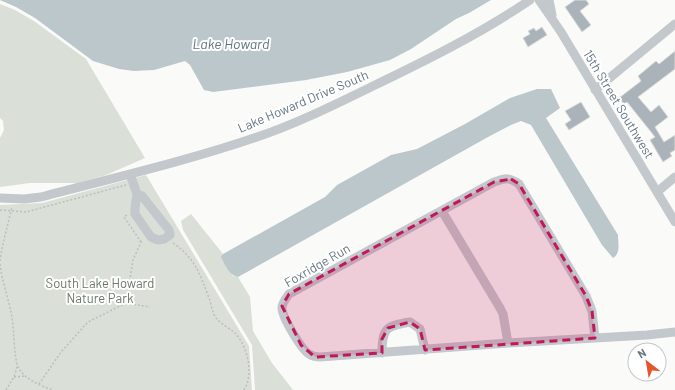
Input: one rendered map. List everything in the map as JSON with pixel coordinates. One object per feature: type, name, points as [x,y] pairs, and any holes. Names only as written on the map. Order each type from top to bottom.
[{"type":"street","name":"Lake Howard Drive South","points":[[0,198],[14,200],[41,197],[199,155],[258,137],[305,118],[388,79],[451,47],[508,15],[530,0]]},
{"type":"street","name":"15th Street Southwest","points":[[539,0],[552,18],[675,222]]},
{"type":"street","points":[[549,0],[552,18]]},
{"type":"street","points":[[595,90],[675,24]]},
{"type":"street","points":[[130,174],[137,194],[135,208],[136,214],[151,237],[158,240],[164,239],[170,235],[169,230],[142,196],[137,194]]},
{"type":"street","points":[[657,192],[675,177]]},
{"type":"street","name":"Foxridge Run","points":[[595,338],[592,312],[586,296],[519,184],[511,179],[499,180],[289,294],[282,306],[285,318],[304,350],[313,356],[320,357],[655,335],[675,332]]},
{"type":"street","points":[[442,211],[503,314],[508,344]]},
{"type":"street","points":[[382,353],[382,339],[388,328],[393,325],[410,322],[420,329],[425,350]]},
{"type":"path","points":[[0,210],[26,212],[126,185]]},
{"type":"path","points":[[6,390],[18,367],[12,316],[0,263],[2,248],[14,200]]},
{"type":"path","points":[[126,303],[133,260],[142,242],[147,238]]},
{"type":"path","points":[[172,242],[181,248],[195,264],[203,280],[216,317],[236,334],[242,345],[248,362],[249,377],[244,390]]},
{"type":"path","points":[[40,384],[61,352],[88,322],[126,303],[150,307]]},
{"type":"path","points":[[18,367],[26,376],[53,390]]},
{"type":"path","points":[[14,377],[26,376]]},
{"type":"highlighted area","points":[[511,179],[519,184],[586,296],[592,311],[595,338],[425,350],[420,329],[410,322],[388,328],[382,339],[382,353],[315,357],[301,345],[282,306],[289,294],[494,182]]},
{"type":"green space","points":[[0,4],[15,10],[34,21],[86,59],[145,158],[106,175],[79,183],[30,183],[0,187],[0,138],[4,130],[3,121],[0,118]]},
{"type":"green space","name":"South Lake Howard Nature Park","points":[[146,175],[249,346],[252,390],[0,390],[0,205],[42,203]]},
{"type":"green space","points":[[191,214],[223,254],[222,257],[233,276],[238,277],[250,297],[253,331],[272,363],[293,390],[255,390],[252,345],[183,230],[181,221]]},
{"type":"water","name":"Lake Howard","points":[[0,0],[491,0],[456,19],[411,49],[390,60],[347,72],[306,80],[213,92],[204,90],[190,65],[185,61],[154,70],[134,71],[119,69],[93,61],[35,18]]},
{"type":"water","points":[[537,89],[551,89],[560,108],[546,118],[618,235],[618,251],[616,256],[613,258],[602,245],[531,125],[521,121],[488,137],[238,277],[230,272],[221,257],[223,254],[325,197],[337,185],[391,155],[417,149],[510,98]]},
{"type":"building","points":[[575,0],[586,0],[589,4],[580,11],[591,25],[582,32],[565,7]]},
{"type":"building","points":[[542,27],[547,35],[528,47],[523,38],[530,34],[528,31],[534,28],[536,31]]},
{"type":"building","points":[[675,51],[675,69],[638,97],[651,112],[659,105],[668,117],[655,127],[664,142],[675,135],[675,150],[670,153],[672,156],[663,162],[650,140],[655,137],[627,102],[624,104],[619,98],[641,81],[638,76],[656,61],[659,64]]},
{"type":"building","points":[[581,102],[590,117],[569,130],[565,124],[571,120],[565,111]]}]
